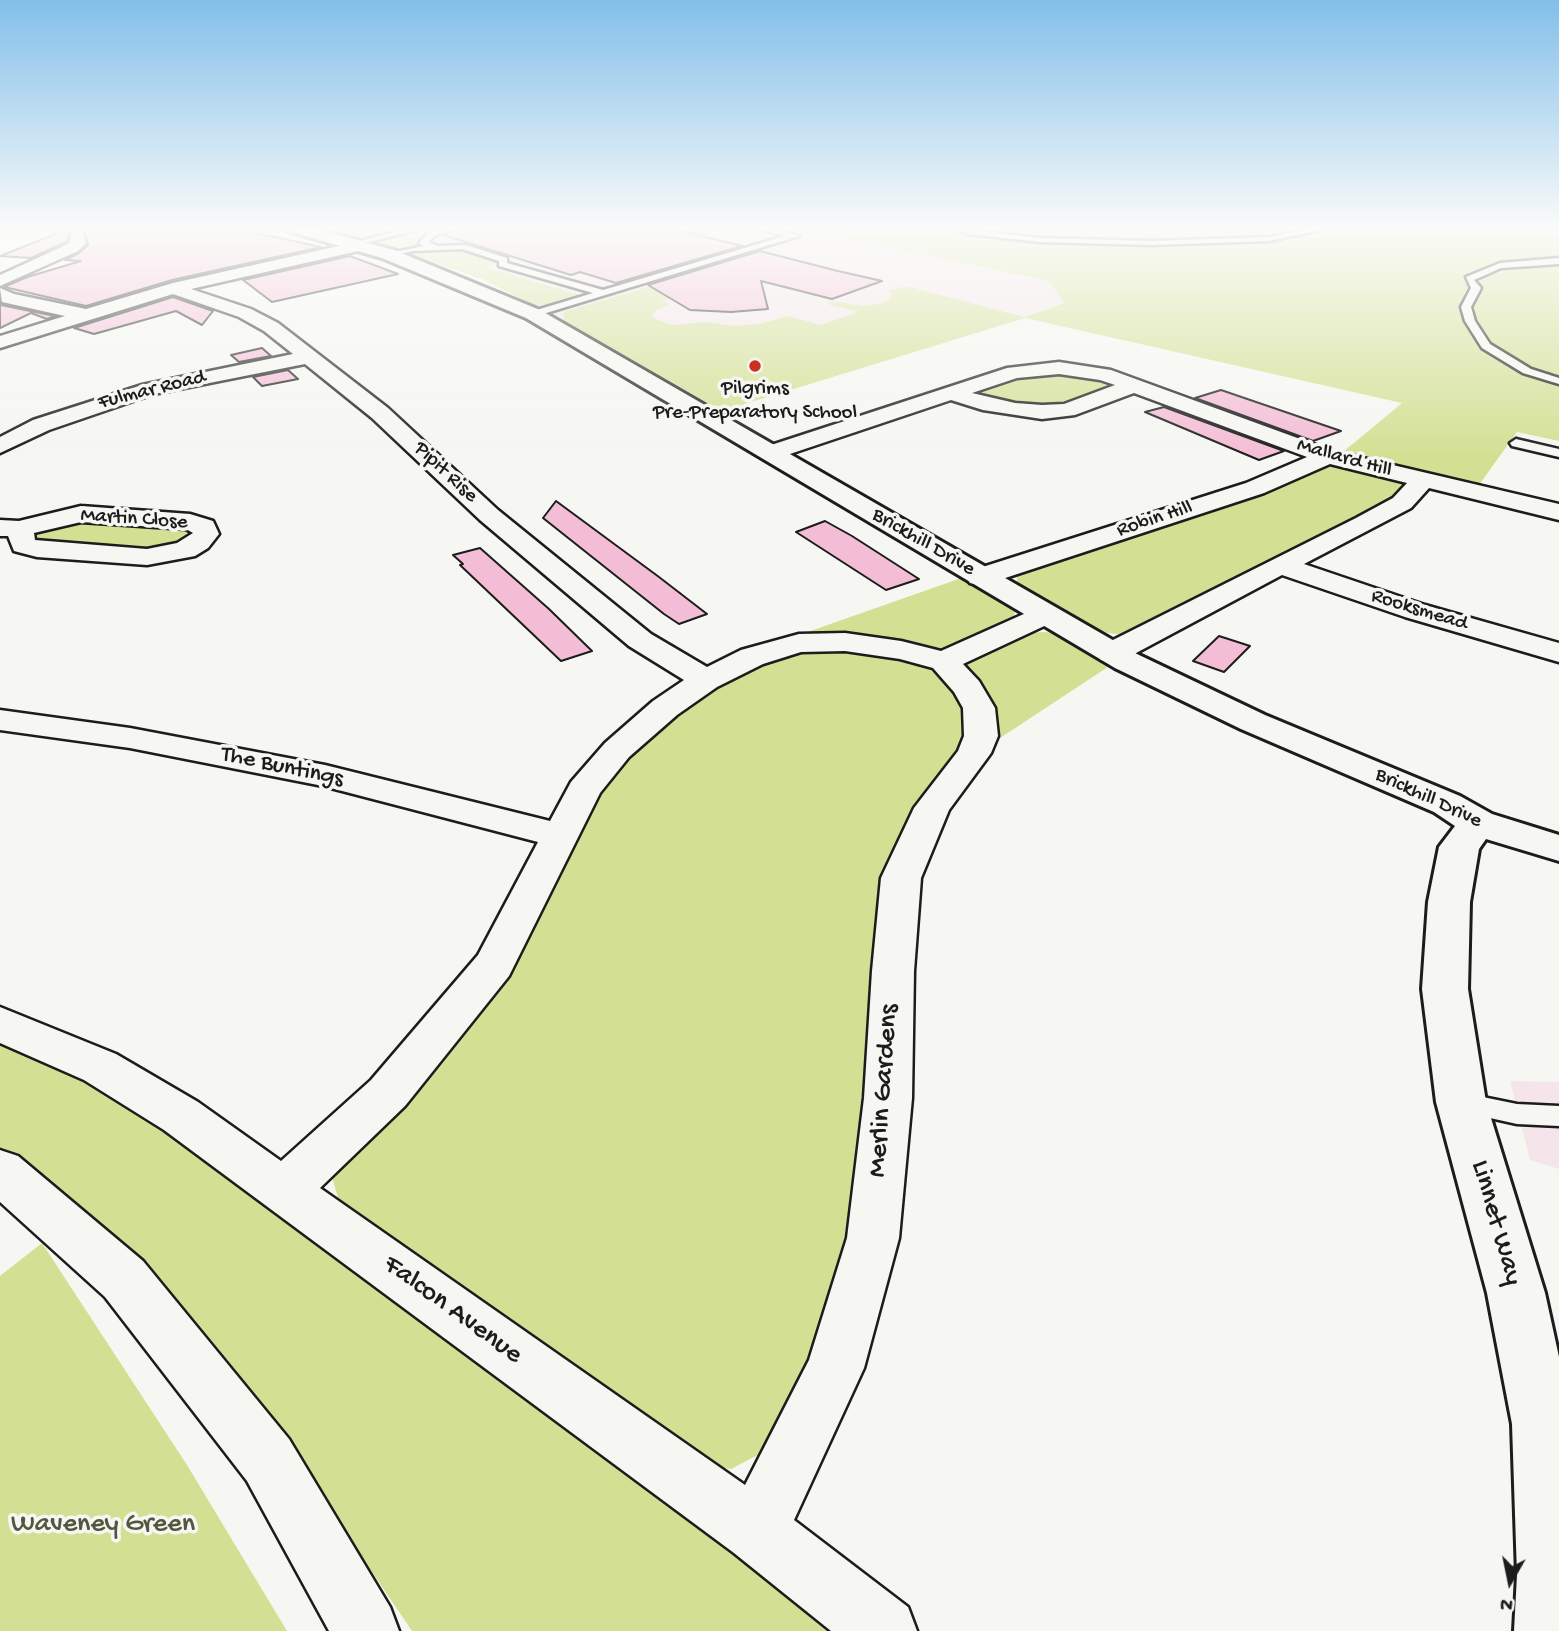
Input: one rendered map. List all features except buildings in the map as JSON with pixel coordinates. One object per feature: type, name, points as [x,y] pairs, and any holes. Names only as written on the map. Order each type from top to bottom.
[{"type":"street","points":[[36,304],[87,315]]},
{"type":"street","points":[[0,342],[122,304]]},
{"type":"street","name":"Pipit Rise","points":[[219,304],[245,313],[271,327],[310,357],[380,413],[489,515],[640,640],[706,680]]},
{"type":"street","name":"Brickhill Drive","points":[[511,304],[533,314],[1112,653],[1253,722],[1447,804],[1478,823],[1559,848]]},
{"type":"street","name":"Fulmar Road","points":[[0,446],[41,425],[138,392],[310,357]]},
{"type":"street","name":"Mallard Hill","points":[[770,453],[1035,368],[1081,370],[1136,385],[1241,427],[1326,456],[1559,512]]},
{"type":"street","points":[[952,393],[983,404],[1042,412],[1067,410],[1136,385]]},
{"type":"street","name":"Robin Hill","points":[[980,576],[1255,488],[1310,466],[1326,456]]},
{"type":"street","points":[[1112,653],[1365,524],[1402,503],[1422,481]]},
{"type":"street","name":"Martin Close","points":[[81,514],[190,522],[204,527],[206,534],[199,542],[185,550],[147,557],[37,550],[23,545],[10,529],[81,514]]},
{"type":"street","name":"Rooksmead","points":[[1280,565],[1416,611],[1559,653]]},
{"type":"street","points":[[285,1189],[388,1093],[494,965],[584,790],[617,750],[664,708],[706,680],[752,657],[799,643],[845,642],[901,650],[944,661],[1045,615]]},
{"type":"street","name":"Merlin Gardens","points":[[756,1531],[835,1368],[873,1238],[888,1098],[892,971],[901,878],[932,808],[974,753],[981,736],[979,709],[968,688],[944,661]]},
{"type":"street","name":"The Buntings","points":[[0,720],[131,738],[325,776],[561,836]]},
{"type":"street","name":"Linnet Way","points":[[1478,823],[1459,847],[1449,902],[1445,989],[1461,1102],[1551,1426],[1549,1631]]},
{"type":"street","name":"Falcon Avenue","points":[[0,1024],[100,1067],[181,1116],[756,1531],[884,1631]]},
{"type":"street","points":[[0,1171],[133,1289],[268,1460],[366,1631]]},
{"type":"lane","points":[[533,314],[566,304]]},
{"type":"lane","points":[[1468,304],[1471,321],[1486,346],[1528,371],[1559,381]]},
{"type":"lane","points":[[1516,443],[1559,453]]},
{"type":"lane","points":[[1461,1102],[1517,1114],[1559,1116]]},
{"type":"shaded area","points":[[533,304],[1061,304],[722,411]]},
{"type":"shaded area","points":[[1510,1081],[1559,1082],[1559,1169],[1530,1160]]},
{"type":"green space","points":[[531,304],[557,304],[552,306]]},
{"type":"green space","points":[[590,304],[668,304],[655,311],[651,317],[672,325],[706,322],[734,326],[759,324],[788,316],[821,325],[858,312],[827,304],[975,304],[1024,317],[1061,304],[1559,304],[1559,441],[1517,432],[1479,485],[1343,452],[1402,403],[1025,318],[722,411],[564,321],[563,312]]},
{"type":"green space","points":[[1040,370],[1102,379],[1117,387],[1066,407],[1034,408],[986,398],[975,393],[980,386]]},
{"type":"green space","points":[[1341,465],[1401,481],[1405,486],[1390,505],[1124,635],[1094,631],[1021,590],[1017,583],[1017,576],[1024,570],[1322,466]]},
{"type":"green space","points":[[62,519],[186,525],[199,530],[166,552],[36,542],[32,537],[33,532]]},
{"type":"green space","points":[[967,576],[1010,603],[1015,611],[1007,624],[943,650],[930,652],[782,641]]},
{"type":"green space","points":[[1046,632],[1068,637],[1114,663],[994,742],[962,661],[1025,633]]},
{"type":"green space","points":[[855,647],[927,666],[952,682],[964,699],[972,734],[933,789],[868,1158],[835,1302],[771,1448],[731,1469],[694,1463],[340,1205],[332,1177],[340,1159],[600,789],[627,756],[664,720],[712,687],[792,651]]},
{"type":"green space","points":[[0,1041],[91,1079],[288,1212],[852,1631],[412,1631],[332,1513],[0,1159]]},
{"type":"green space","name":"Waveney Green","points":[[42,1243],[187,1465],[287,1631],[0,1631],[0,1276]]},
{"type":"place","name":"Pilgrims Pre-Preparatory School","points":[[755,366]]}]
